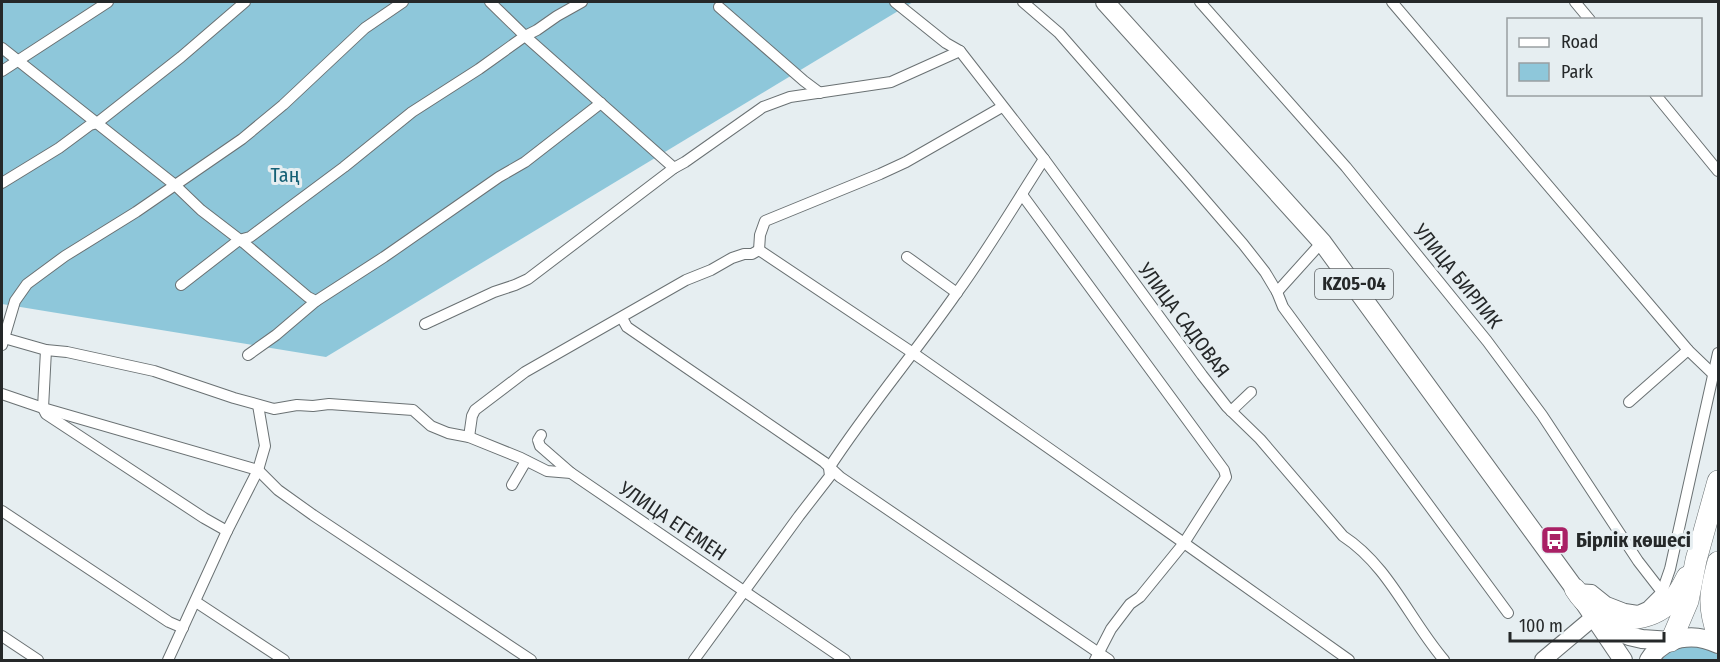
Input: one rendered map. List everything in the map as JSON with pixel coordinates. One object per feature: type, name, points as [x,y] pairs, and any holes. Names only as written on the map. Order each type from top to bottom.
[{"type":"highway","points":[[1671,641],[1688,601],[1696,560],[1719,481]]},
{"type":"highway","points":[[1575,589],[1589,606],[1605,615],[1618,619],[1641,617],[1658,611],[1675,597],[1696,560]]},
{"type":"highway","points":[[1719,561],[1710,594],[1711,611],[1719,636]]},
{"type":"main road","name":"KZ05-04","points":[[1105,2],[1322,242],[1575,589],[1623,660]]},
{"type":"main road","points":[[1600,626],[1642,639],[1671,641],[1700,637],[1719,644]]},
{"type":"main road","points":[[1649,660],[1660,648],[1671,641]]},
{"type":"street","points":[[2,71],[108,2]]},
{"type":"street","points":[[2,183],[59,148],[90,125],[97,123],[181,57],[245,2]]},
{"type":"street","points":[[3,341],[15,301],[27,284],[242,139],[365,28],[403,2]]},
{"type":"street","points":[[490,2],[674,168]]},
{"type":"street","points":[[181,285],[239,240],[250,237],[344,167],[412,112],[525,36],[582,2]]},
{"type":"street","name":"УЛИЦА САДОВАЯ","points":[[895,2],[946,43],[960,51],[1044,159],[1202,375],[1231,411],[1260,439],[1343,536],[1377,565],[1444,660]]},
{"type":"street","points":[[1023,2],[1059,33],[1244,244],[1266,272],[1283,307],[1508,613]]},
{"type":"street","name":"УЛИЦА БИРЛИК","points":[[1200,2],[1352,174],[1487,341],[1542,415],[1638,561],[1662,592]]},
{"type":"street","points":[[1392,2],[1688,350],[1713,374]]},
{"type":"street","points":[[1575,2],[1588,18]]},
{"type":"street","points":[[719,7],[820,93]]},
{"type":"street","points":[[2,48],[175,185],[201,210],[308,297],[316,301]]},
{"type":"street","points":[[425,324],[528,279],[674,168],[763,107],[790,97],[891,82],[960,51]]},
{"type":"street","points":[[1657,96],[1719,171]]},
{"type":"street","points":[[248,355],[276,336],[316,301],[499,177],[525,162],[601,103]]},
{"type":"street","points":[[759,249],[765,221],[906,162],[1002,106]]},
{"type":"street","points":[[694,660],[830,476],[829,468],[957,293],[1017,205],[1044,159]]},
{"type":"street","points":[[1023,193],[1107,312],[1224,470],[1226,477],[1184,543],[1140,597],[1130,604],[1111,630],[1096,657]]},
{"type":"street","points":[[1276,292],[1322,242]]},
{"type":"street","points":[[469,437],[475,410],[525,372],[687,280],[732,258],[752,254],[759,249]]},
{"type":"street","points":[[759,249],[913,353],[1349,660]]},
{"type":"street","points":[[907,257],[957,293]]},
{"type":"street","points":[[622,318],[627,327],[824,462],[829,468],[1096,657],[1109,660]]},
{"type":"street","name":"УЛИЦА ЕГЕМЕН","points":[[3,341],[144,369],[274,409],[297,405],[329,404],[413,410],[431,426],[448,433],[469,437],[547,471],[571,473],[845,660]]},
{"type":"street","points":[[46,350],[43,408],[46,414],[227,531]]},
{"type":"street","points":[[1629,402],[1688,350]]},
{"type":"street","points":[[1575,589],[1592,590],[1607,602],[1638,611],[1647,607],[1662,592],[1670,569],[1719,353]]},
{"type":"street","points":[[1231,411],[1251,392]]},
{"type":"street","points":[[2,393],[43,408],[258,470],[278,490],[313,515],[531,660]]},
{"type":"street","points":[[168,660],[227,531],[258,470],[265,446],[258,405]]},
{"type":"street","points":[[541,435],[538,440],[540,446],[571,473]]},
{"type":"street","points":[[512,485],[526,461]]},
{"type":"street","points":[[2,511],[169,622],[183,628]]},
{"type":"street","points":[[196,602],[284,660]]},
{"type":"street","points":[[1543,660],[1600,626]]},
{"type":"street","points":[[2,636],[38,660]]},
{"type":"green space","name":"Таң","points":[[2,2],[913,2],[326,357],[2,304]]},
{"type":"green space","points":[[1692,645],[1715,653],[1718,655],[1718,660],[1661,660],[1675,650]]},
{"type":"place","name":"Бірлік көшесі","points":[[1555,540]]}]
